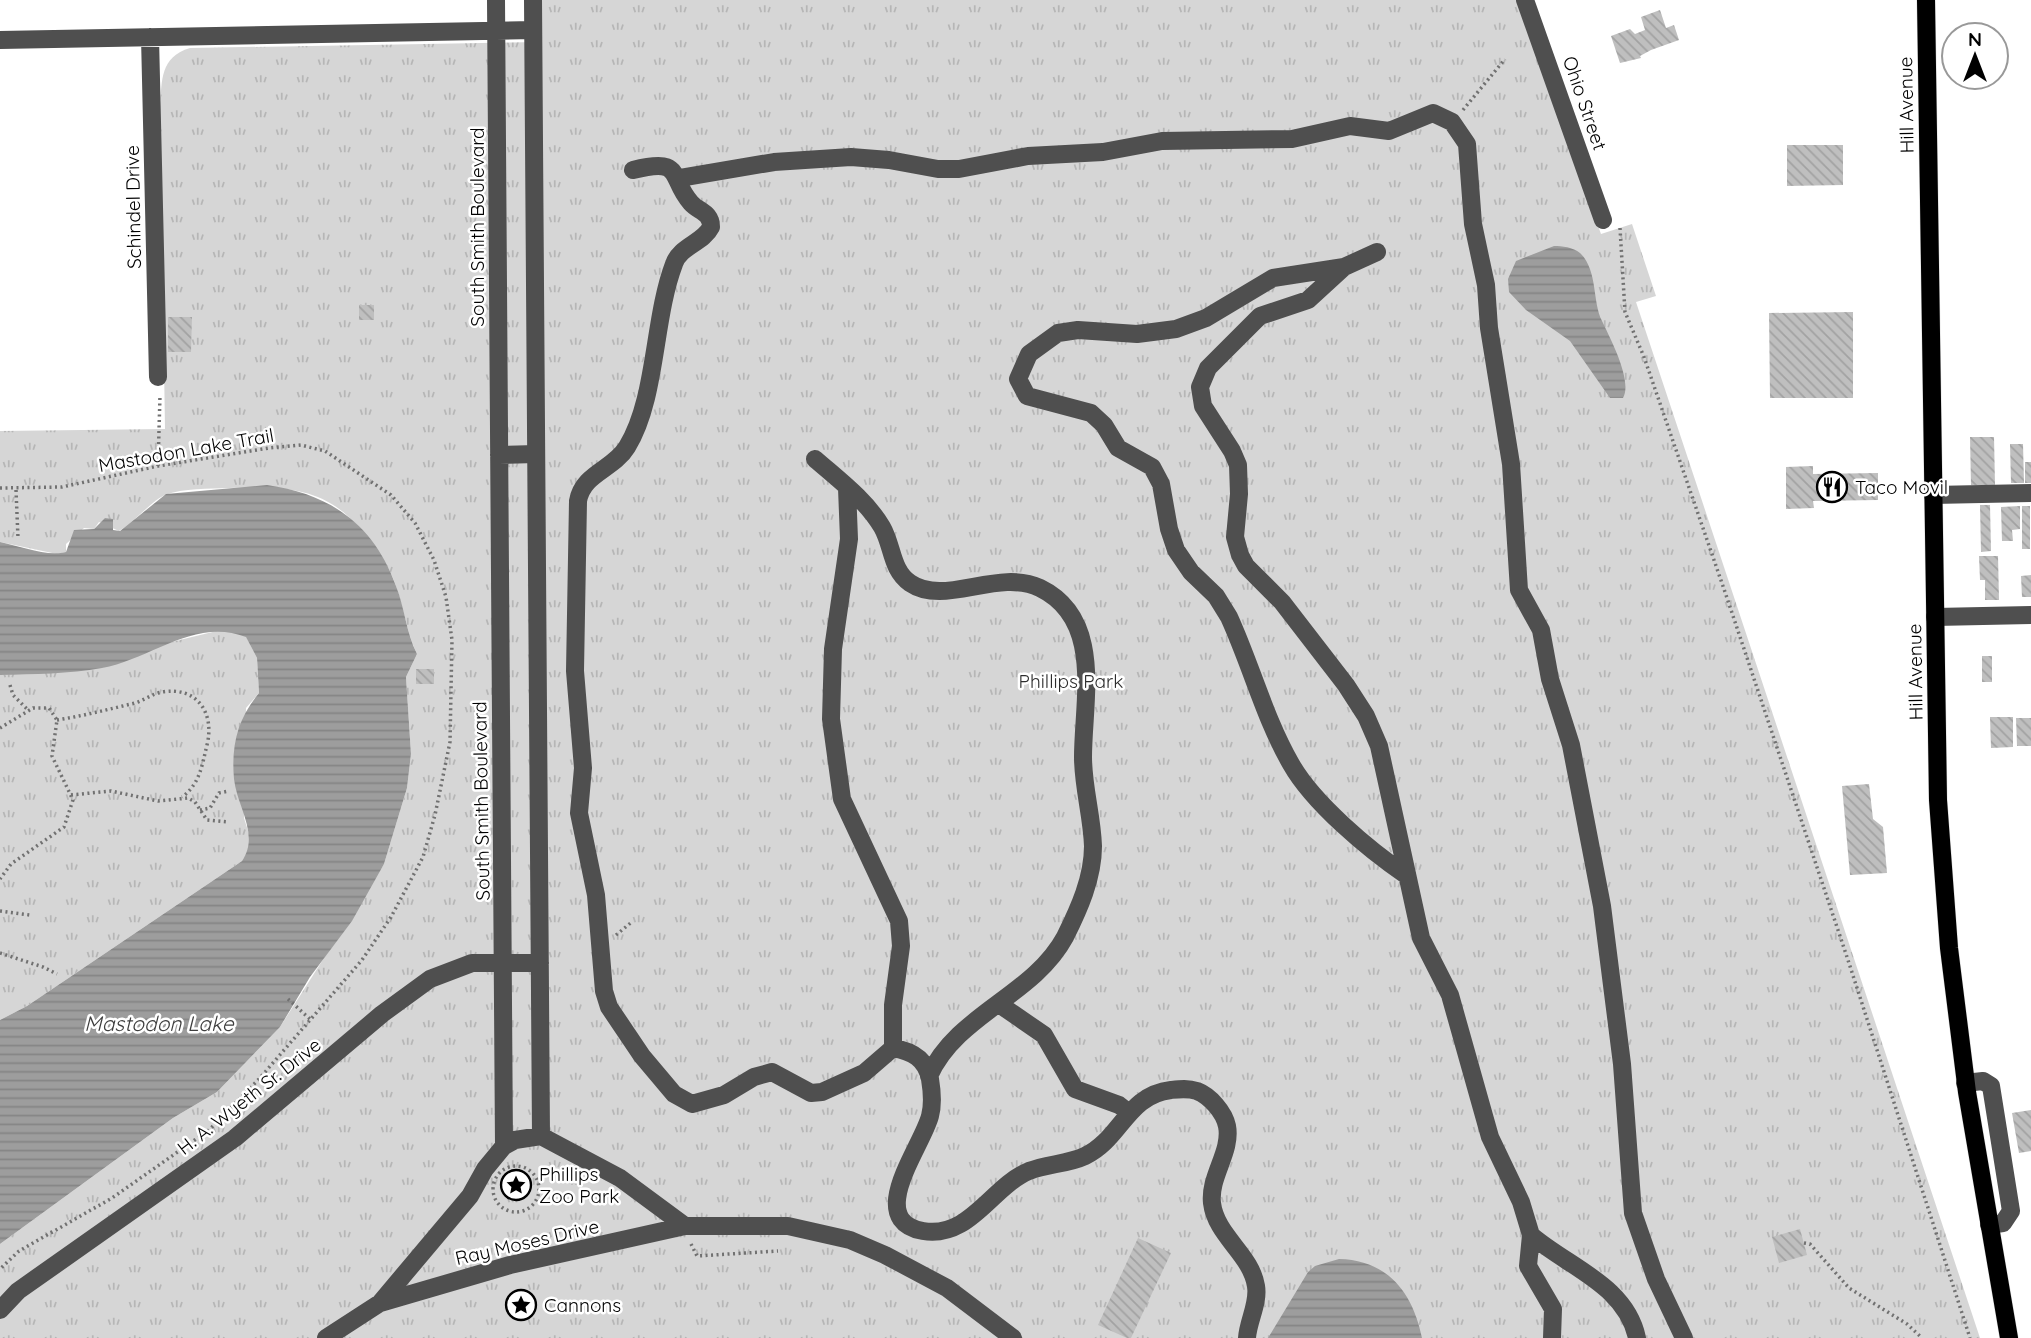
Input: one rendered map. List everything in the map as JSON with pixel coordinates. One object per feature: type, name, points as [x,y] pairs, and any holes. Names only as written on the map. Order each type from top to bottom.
[{"type":"main road","name":"Hill Avenue","points":[[1926,0],[1938,800],[1949,948],[1965,1083],[2009,1338]]},
{"type":"street","name":"South Smith Boulevard","points":[[496,0],[504,1146]]},
{"type":"street","points":[[533,0],[541,1136]]},
{"type":"street","name":"Ohio Street","points":[[1525,0],[1612,224]]},
{"type":"street","points":[[0,40],[533,30]]},
{"type":"street","name":"Schindel Drive","points":[[150,37],[160,381]]},
{"type":"street","points":[[679,178],[774,162],[851,157],[948,169],[1028,156],[1103,152],[1162,141],[1283,139],[1350,126],[1389,131],[1433,113],[1452,122],[1464,137],[1468,151],[1473,224],[1486,285],[1489,328],[1511,464],[1519,590],[1541,630],[1549,679],[1571,745],[1606,933],[1622,1064],[1633,1213],[1656,1279],[1684,1338]]},
{"type":"street","points":[[633,170],[663,166],[679,178],[688,200],[708,215],[711,227],[674,261],[646,390],[629,444],[622,456],[586,482],[578,501],[575,671],[583,768],[579,813],[596,895],[604,991],[609,1007],[642,1056],[674,1094],[692,1104],[724,1095],[754,1077],[772,1072],[811,1093],[822,1092],[864,1073],[893,1048],[893,1005],[901,946],[899,921],[842,799],[831,719],[833,649],[849,539],[847,488]]},
{"type":"street","points":[[1377,252],[1344,267],[1273,278],[1206,318],[1176,329],[1119,335],[1078,331],[1058,333],[1029,354],[1018,379],[1027,396],[1091,413],[1104,425],[1118,448],[1146,462],[1158,474],[1176,550],[1192,572],[1216,596],[1229,617],[1291,765],[1313,793],[1360,841],[1406,875]]},
{"type":"street","points":[[1344,267],[1308,300],[1260,316],[1208,368],[1200,387],[1203,406],[1232,451],[1237,465],[1239,494],[1235,537],[1240,555],[1300,625],[1366,716],[1379,746],[1421,938],[1450,995],[1490,1137],[1521,1202],[1531,1235],[1528,1266],[1553,1309],[1552,1338]]},
{"type":"street","points":[[499,455],[536,454]]},
{"type":"street","points":[[815,460],[864,503],[883,528],[897,570],[909,582],[935,591],[997,581],[1012,581],[1040,589],[1069,614],[1084,648],[1088,683],[1083,758],[1093,847],[1087,887],[1058,948],[1047,962],[953,1040],[929,1076]]},
{"type":"street","points":[[1933,495],[2031,493]]},
{"type":"street","points":[[1936,617],[2031,615]]},
{"type":"street","name":"H. A. Wyeth Sr. Drive","points":[[0,1310],[18,1291],[235,1138],[382,1014],[430,979],[472,963],[540,962]]},
{"type":"street","points":[[999,1004],[1044,1035],[1074,1089],[1119,1105],[1128,1112]]},
{"type":"street","points":[[893,1048],[909,1051],[919,1057],[929,1076],[930,1114],[906,1170],[895,1210],[899,1220],[919,1230],[943,1231],[956,1228],[1018,1177],[1044,1166],[1085,1156],[1104,1141],[1139,1101],[1159,1091],[1190,1089],[1209,1099],[1223,1117],[1227,1134],[1214,1179],[1212,1203],[1221,1228],[1247,1263],[1256,1287],[1247,1338]]},
{"type":"street","points":[[1965,1083],[1983,1081],[1991,1086],[2011,1211],[2003,1223],[1989,1225]]},
{"type":"street","points":[[326,1338],[380,1303],[470,1196],[485,1170],[504,1146],[515,1140],[541,1136],[620,1178],[688,1235]]},
{"type":"street","name":"Ray Moses Drive","points":[[380,1303],[510,1265],[688,1235],[788,1226],[850,1240],[885,1255],[947,1288],[1013,1338]]},
{"type":"street","points":[[1531,1235],[1584,1271],[1618,1299],[1631,1316],[1637,1338]]},
{"type":"path","points":[[1452,122],[1505,59]]},
{"type":"path","points":[[1612,224],[1625,312],[1644,357],[1769,722],[1970,1338]]},
{"type":"path","points":[[158,466],[160,381]]},
{"type":"path","name":"Mastodon Lake Trail","points":[[0,488],[16,490],[84,483],[158,466],[269,447],[301,445],[325,451],[391,495],[415,523],[434,560],[446,597],[452,639],[450,742],[435,815],[423,857],[391,917],[362,960],[311,1020],[209,1130],[112,1198],[19,1251],[0,1269]]},
{"type":"path","points":[[16,490],[18,538]]},
{"type":"path","points":[[10,685],[13,695],[29,711]]},
{"type":"path","points":[[57,720],[135,704],[162,692],[179,691],[191,695],[208,713],[211,724],[199,775],[192,790],[182,797]]},
{"type":"path","points":[[0,728],[40,706],[49,708],[57,720],[52,756],[71,795],[70,814],[64,827],[11,863],[0,879]]},
{"type":"path","points":[[71,795],[111,791],[158,801],[182,797],[192,799],[210,821],[229,822]]},
{"type":"path","points":[[200,810],[210,808],[219,793],[229,791]]},
{"type":"path","points":[[0,911],[30,915]]},
{"type":"path","points":[[0,953],[57,974]]},
{"type":"path","points":[[288,999],[311,1020]]},
{"type":"path","points":[[520,1166],[534,1173],[540,1188],[535,1202],[523,1211],[507,1210],[501,1206],[494,1193],[500,1172],[520,1166]]},
{"type":"path","points":[[688,1235],[697,1256],[778,1251]]},
{"type":"path","points":[[1804,1243],[1810,1244],[1849,1288],[1898,1318],[1922,1338]]},
{"type":"green space","name":"Phillips Park","points":[[540,0],[1517,0],[1601,234],[1632,224],[1656,296],[1636,302],[1980,1338],[0,1338],[0,1244],[173,1118],[217,1092],[280,1027],[384,864],[407,788],[411,754],[406,677],[417,654],[391,574],[369,540],[353,521],[337,508],[302,492],[257,487],[197,489],[172,493],[160,497],[119,531],[99,522],[94,529],[84,528],[66,544],[66,552],[57,554],[0,542],[0,431],[165,429],[160,107],[164,71],[173,57],[190,48],[540,42]]},
{"type":"green space","points":[[225,629],[246,636],[257,658],[259,693],[246,708],[244,818],[250,837],[249,851],[242,861],[27,1006],[0,1020],[0,675],[105,667],[163,644]]},
{"type":"water","points":[[1554,246],[1577,251],[1590,268],[1599,313],[1623,371],[1623,398],[1610,398],[1570,341],[1526,310],[1509,292],[1508,279],[1516,261]]},
{"type":"water","name":"Mastodon Lake","points":[[267,485],[311,496],[347,516],[376,546],[399,595],[417,654],[406,677],[411,754],[407,788],[384,864],[352,921],[310,977],[280,1027],[217,1092],[173,1118],[0,1244],[0,1020],[27,1006],[242,861],[249,841],[234,779],[235,743],[241,722],[259,693],[257,658],[246,637],[227,632],[191,636],[102,668],[64,673],[0,675],[0,542],[42,552],[66,552],[74,530],[94,529],[105,518],[113,519],[113,530],[120,531],[166,494]]},
{"type":"water","points":[[1339,1259],[1371,1265],[1396,1282],[1412,1307],[1422,1338],[1268,1338],[1308,1272],[1315,1266]]},
{"type":"building","points":[[1660,10],[1666,28],[1674,25],[1679,40],[1651,50],[1640,56],[1641,58],[1620,63],[1611,36],[1630,29],[1635,34],[1645,30],[1641,17]]},
{"type":"building","points":[[1787,145],[1843,145],[1843,185],[1787,186]]},
{"type":"building","points":[[359,305],[374,305],[374,320],[359,320]]},
{"type":"building","points":[[1853,312],[1853,398],[1770,398],[1769,313]]},
{"type":"building","points":[[168,317],[192,317],[191,352],[168,352]]},
{"type":"building","points":[[1970,437],[1994,437],[1995,485],[1971,485]]},
{"type":"building","points":[[2010,444],[2023,444],[2024,483],[2011,483]]},
{"type":"building","points":[[2025,462],[2031,462],[2031,483],[2025,483]]},
{"type":"building","name":"Taco Movil","points":[[1813,466],[1813,474],[1878,473],[1878,500],[1813,501],[1814,508],[1786,509],[1786,467]]},
{"type":"building","points":[[1980,505],[1990,505],[1991,551],[1981,552]]},
{"type":"building","points":[[2020,506],[2020,529],[2012,530],[2013,541],[2002,541],[2001,507]]},
{"type":"building","points":[[2022,506],[2030,506],[2030,549],[2022,549]]},
{"type":"building","points":[[1979,556],[1998,556],[1999,600],[1985,600],[1985,580],[1980,580]]},
{"type":"building","points":[[2031,575],[2031,597],[2022,597],[2021,576]]},
{"type":"building","points":[[1982,656],[1992,656],[1992,682],[1982,682]]},
{"type":"building","points":[[416,669],[434,669],[434,684],[416,684]]},
{"type":"building","points":[[1990,717],[2013,717],[2013,747],[1991,748]]},
{"type":"building","points":[[2016,718],[2031,718],[2031,746],[2017,746]]},
{"type":"building","points":[[1869,784],[1873,819],[1883,827],[1887,873],[1850,875],[1842,786]]},
{"type":"building","points":[[2031,1110],[2031,1151],[2019,1153],[2012,1113]]},
{"type":"building","points":[[1800,1229],[1807,1255],[1779,1263],[1772,1237]]},
{"type":"building","points":[[1138,1238],[1171,1253],[1131,1338],[1127,1338],[1098,1325]]},
{"type":"place","name":"Taco Movil","points":[[1832,487]]},
{"type":"place","name":"Phillips Zoo Park","points":[[516,1185]]},
{"type":"place","name":"Cannons","points":[[521,1305]]}]
